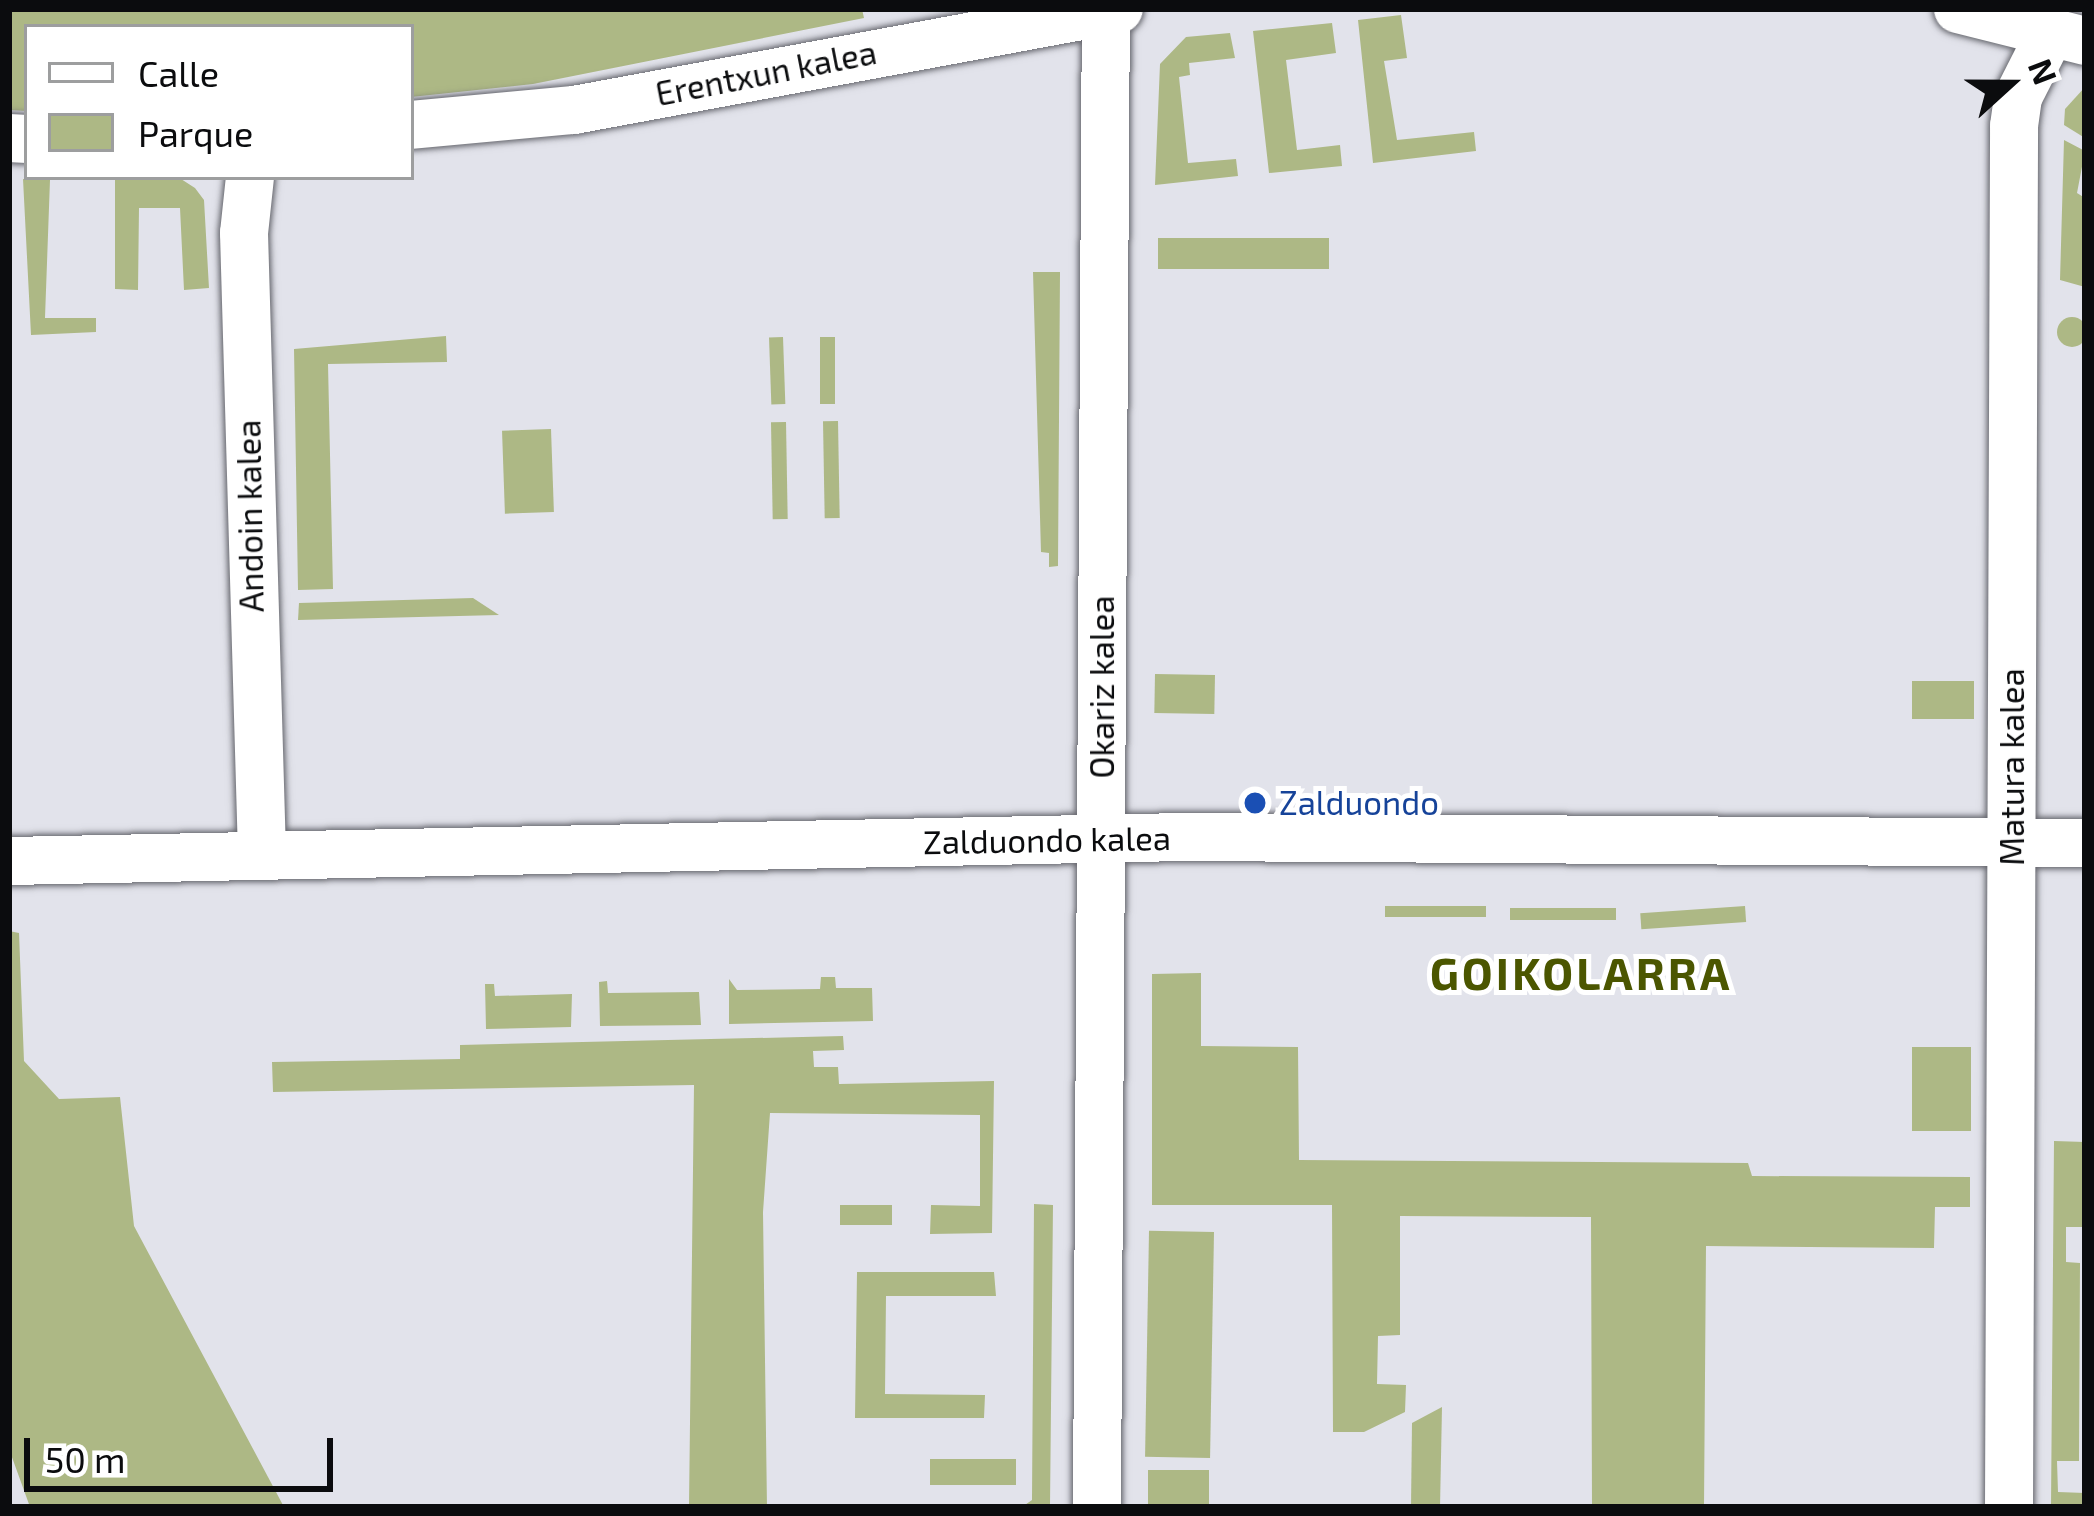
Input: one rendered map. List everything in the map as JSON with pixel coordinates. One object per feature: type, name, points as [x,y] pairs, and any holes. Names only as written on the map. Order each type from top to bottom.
[{"type":"street","name":"Erentxun kalea","points":[[414,125],[574,110],[1108,9]]},
{"type":"street","name":"Okariz kalea","points":[[1096,1507],[1108,9]]},
{"type":"street","points":[[1958,9],[2067,38]]},
{"type":"street","name":"Matura kalea","points":[[2009,1507],[2014,126],[2018,97],[2067,38]]},
{"type":"street","name":"Andoin kalea","points":[[250,180],[244,254],[262,855]]},
{"type":"street","name":"Zalduondo kalea","points":[[9,861],[1102,838],[2085,843]]},
{"type":"green space","points":[[9,9],[862,9],[864,18],[533,84],[414,97],[414,24],[24,24],[24,111],[9,110]]},
{"type":"green space","points":[[1401,15],[1407,58],[1384,61],[1397,140],[1474,132],[1476,151],[1373,163],[1358,20]]},
{"type":"green space","points":[[1332,23],[1336,53],[1286,60],[1297,150],[1340,145],[1342,166],[1269,173],[1253,31]]},
{"type":"green space","points":[[1230,33],[1235,58],[1189,63],[1190,75],[1179,77],[1188,163],[1236,159],[1238,176],[1155,185],[1160,64],[1186,37]]},
{"type":"green space","points":[[2085,87],[2085,138],[2064,125],[2065,109]]},
{"type":"green space","points":[[2064,140],[2085,151],[2077,193],[2085,198],[2085,287],[2060,280]]},
{"type":"green space","points":[[23,179],[50,180],[45,318],[96,318],[96,332],[31,335]]},
{"type":"green space","points":[[115,180],[183,180],[195,188],[204,200],[209,288],[184,290],[180,208],[139,208],[138,290],[115,289]]},
{"type":"green space","points":[[1158,238],[1329,238],[1329,269],[1158,269]]},
{"type":"green space","points":[[1033,272],[1060,272],[1058,566],[1049,567],[1049,553],[1041,552]]},
{"type":"green space","points":[[2072,317],[2087,332],[2072,347],[2057,332]]},
{"type":"green space","points":[[446,336],[447,362],[328,364],[333,589],[298,590],[294,349]]},
{"type":"green space","points":[[769,337],[783,337],[785,404],[771,404]]},
{"type":"green space","points":[[820,337],[835,337],[835,404],[820,404]]},
{"type":"green space","points":[[823,421],[838,421],[840,518],[825,518]]},
{"type":"green space","points":[[771,422],[786,422],[788,519],[773,519]]},
{"type":"green space","points":[[551,429],[554,512],[505,514],[502,431]]},
{"type":"green space","points":[[473,598],[499,615],[298,620],[299,603]]},
{"type":"green space","points":[[1155,674],[1215,675],[1214,714],[1154,713]]},
{"type":"green space","points":[[1912,681],[1974,681],[1974,719],[1912,719]]},
{"type":"green space","points":[[1385,906],[1486,906],[1486,917],[1385,917]]},
{"type":"green space","points":[[1745,906],[1746,922],[1641,929],[1640,913]]},
{"type":"green space","points":[[1510,908],[1616,908],[1616,920],[1510,920]]},
{"type":"green space","points":[[9,931],[19,933],[24,1061],[59,1099],[120,1097],[134,1226],[284,1507],[30,1507],[9,1449]]},
{"type":"green space","points":[[1201,973],[1201,1046],[1298,1047],[1299,1160],[1748,1163],[1752,1176],[1970,1177],[1970,1207],[1935,1207],[1934,1248],[1706,1246],[1704,1507],[1592,1507],[1591,1217],[1400,1216],[1400,1335],[1378,1336],[1377,1384],[1406,1385],[1405,1412],[1364,1432],[1333,1432],[1332,1205],[1152,1205],[1152,974]]},
{"type":"green space","points":[[821,977],[835,977],[836,988],[872,988],[873,1021],[729,1024],[729,979],[737,990],[820,989]]},
{"type":"green space","points":[[607,981],[608,993],[699,992],[701,1025],[600,1026],[599,982]]},
{"type":"green space","points":[[485,984],[494,984],[495,996],[572,994],[571,1027],[486,1029]]},
{"type":"green space","points":[[843,1036],[844,1050],[813,1051],[814,1067],[838,1067],[839,1084],[994,1081],[992,1233],[930,1234],[931,1205],[980,1206],[980,1115],[770,1113],[763,1212],[767,1507],[689,1507],[694,1085],[273,1092],[272,1062],[460,1059],[460,1045]]},
{"type":"green space","points":[[1912,1047],[1971,1047],[1971,1131],[1912,1131]]},
{"type":"green space","points":[[2054,1141],[2085,1142],[2085,1227],[2066,1227],[2066,1262],[2080,1263],[2079,1461],[2057,1461],[2058,1492],[2085,1493],[2085,1507],[2051,1507]]},
{"type":"green space","points":[[1034,1204],[1053,1205],[1050,1507],[1022,1507],[1032,1500]]},
{"type":"green space","points":[[840,1205],[892,1205],[892,1225],[840,1225]]},
{"type":"green space","points":[[1149,1231],[1214,1232],[1210,1458],[1145,1457]]},
{"type":"green space","points":[[857,1272],[994,1272],[996,1296],[886,1296],[885,1394],[985,1395],[984,1418],[855,1418]]},
{"type":"green space","points":[[1442,1407],[1440,1507],[1411,1507],[1412,1423]]},
{"type":"green space","points":[[930,1459],[1016,1459],[1016,1485],[930,1485]]},
{"type":"green space","points":[[1148,1470],[1209,1470],[1209,1507],[1148,1507]]},
{"type":"place","name":"Zalduondo","points":[[1255,803]]},
{"type":"district","name":"GOIKOLARRA","points":[[1581,973]]}]
